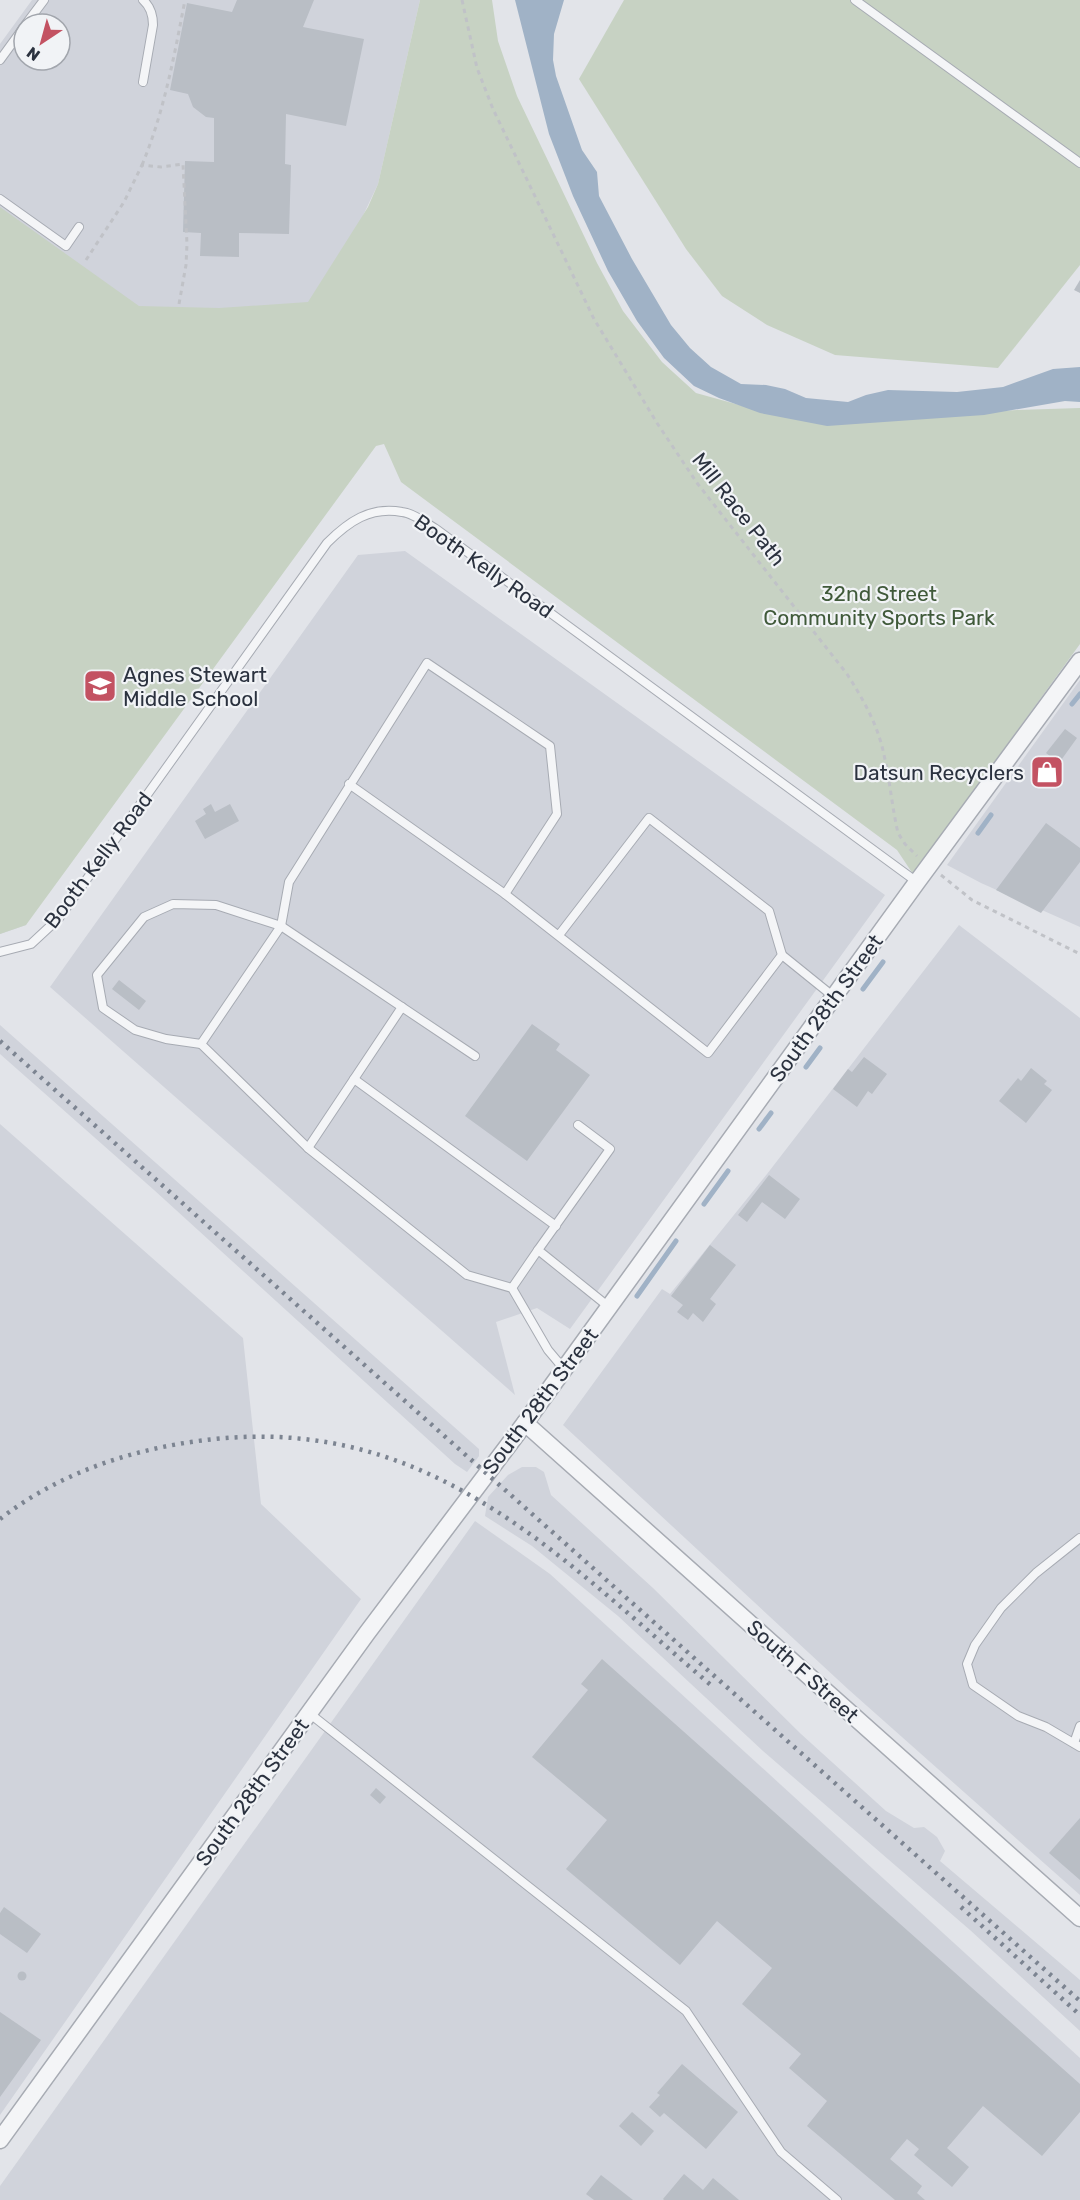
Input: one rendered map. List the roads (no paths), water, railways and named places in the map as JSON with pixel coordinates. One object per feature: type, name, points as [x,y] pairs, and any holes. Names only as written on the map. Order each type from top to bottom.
[{"type":"street","name":"South 28th Street","points":[[0,2140],[309,1713],[525,1423],[1080,661]]},
{"type":"street","name":"South F Street","points":[[525,1423],[1080,1918]]},
{"type":"lane","points":[[143,0],[148,4],[153,15],[153,25],[143,82]]},
{"type":"lane","points":[[855,0],[1080,163]]},
{"type":"lane","points":[[0,60],[12,44]]},
{"type":"lane","points":[[0,199],[66,246],[79,227]]},
{"type":"lane","name":"Booth Kelly Road","points":[[0,952],[31,944],[59,918],[327,543],[346,524],[374,512],[404,512],[436,529],[917,882]]},
{"type":"lane","points":[[201,1044],[280,926],[290,882],[349,784],[427,663],[549,747],[557,814],[505,894]]},
{"type":"lane","points":[[349,784],[505,894],[708,1053],[782,955]]},
{"type":"lane","points":[[559,935],[649,818],[769,911],[782,955],[834,997]]},
{"type":"lane","points":[[475,1056],[280,926],[216,905],[173,904],[144,917],[97,975],[103,1008],[135,1030],[166,1039],[201,1044],[308,1148],[467,1275],[512,1288],[548,1350],[564,1369]]},
{"type":"lane","points":[[308,1148],[402,1007]]},
{"type":"lane","points":[[354,1079],[556,1226]]},
{"type":"lane","points":[[512,1288],[610,1149],[578,1125]]},
{"type":"lane","points":[[538,1250],[609,1307]]},
{"type":"lane","points":[[1080,1538],[1036,1573],[1001,1608],[975,1645],[967,1664],[973,1685],[1017,1716],[1046,1727],[1077,1745],[1080,1726]]},
{"type":"lane","points":[[309,1713],[686,2011],[781,2152],[837,2200]]},
{"type":"water","points":[[515,0],[564,0],[554,34],[553,60],[556,76],[582,150],[597,172],[599,196],[632,259],[671,325],[690,348],[711,367],[741,384],[766,385],[785,389],[806,398],[848,402],[888,390],[957,392],[1003,387],[1053,369],[1080,367],[1080,402],[1065,401],[984,415],[827,426],[760,413],[694,386],[664,358],[637,321],[608,271],[573,196],[549,134]]},
{"type":"waterway","points":[[1072,704],[1080,694]]},
{"type":"waterway","points":[[978,833],[991,815]]},
{"type":"waterway","points":[[863,989],[883,962]]},
{"type":"waterway","points":[[806,1067],[820,1048]]},
{"type":"waterway","points":[[759,1129],[771,1113]]},
{"type":"waterway","points":[[704,1204],[728,1171]]},
{"type":"waterway","points":[[637,1296],[676,1241]]},
{"type":"railway","points":[[0,1041],[1080,2001]]},
{"type":"railway","points":[[0,1519],[43,1490],[67,1478],[115,1459],[166,1446],[191,1442],[273,1437],[347,1446],[415,1468],[478,1500],[538,1540],[596,1586],[712,1686]]},
{"type":"railway","points":[[961,1907],[1080,2015]]},
{"type":"place","name":"Agnes Stewart Middle School","points":[[100,686]]},
{"type":"place","name":"Datsun Recyclers","points":[[1047,772]]},
{"type":"park label","name":"32nd Street Community Sports Park","points":[[879,605]]}]
